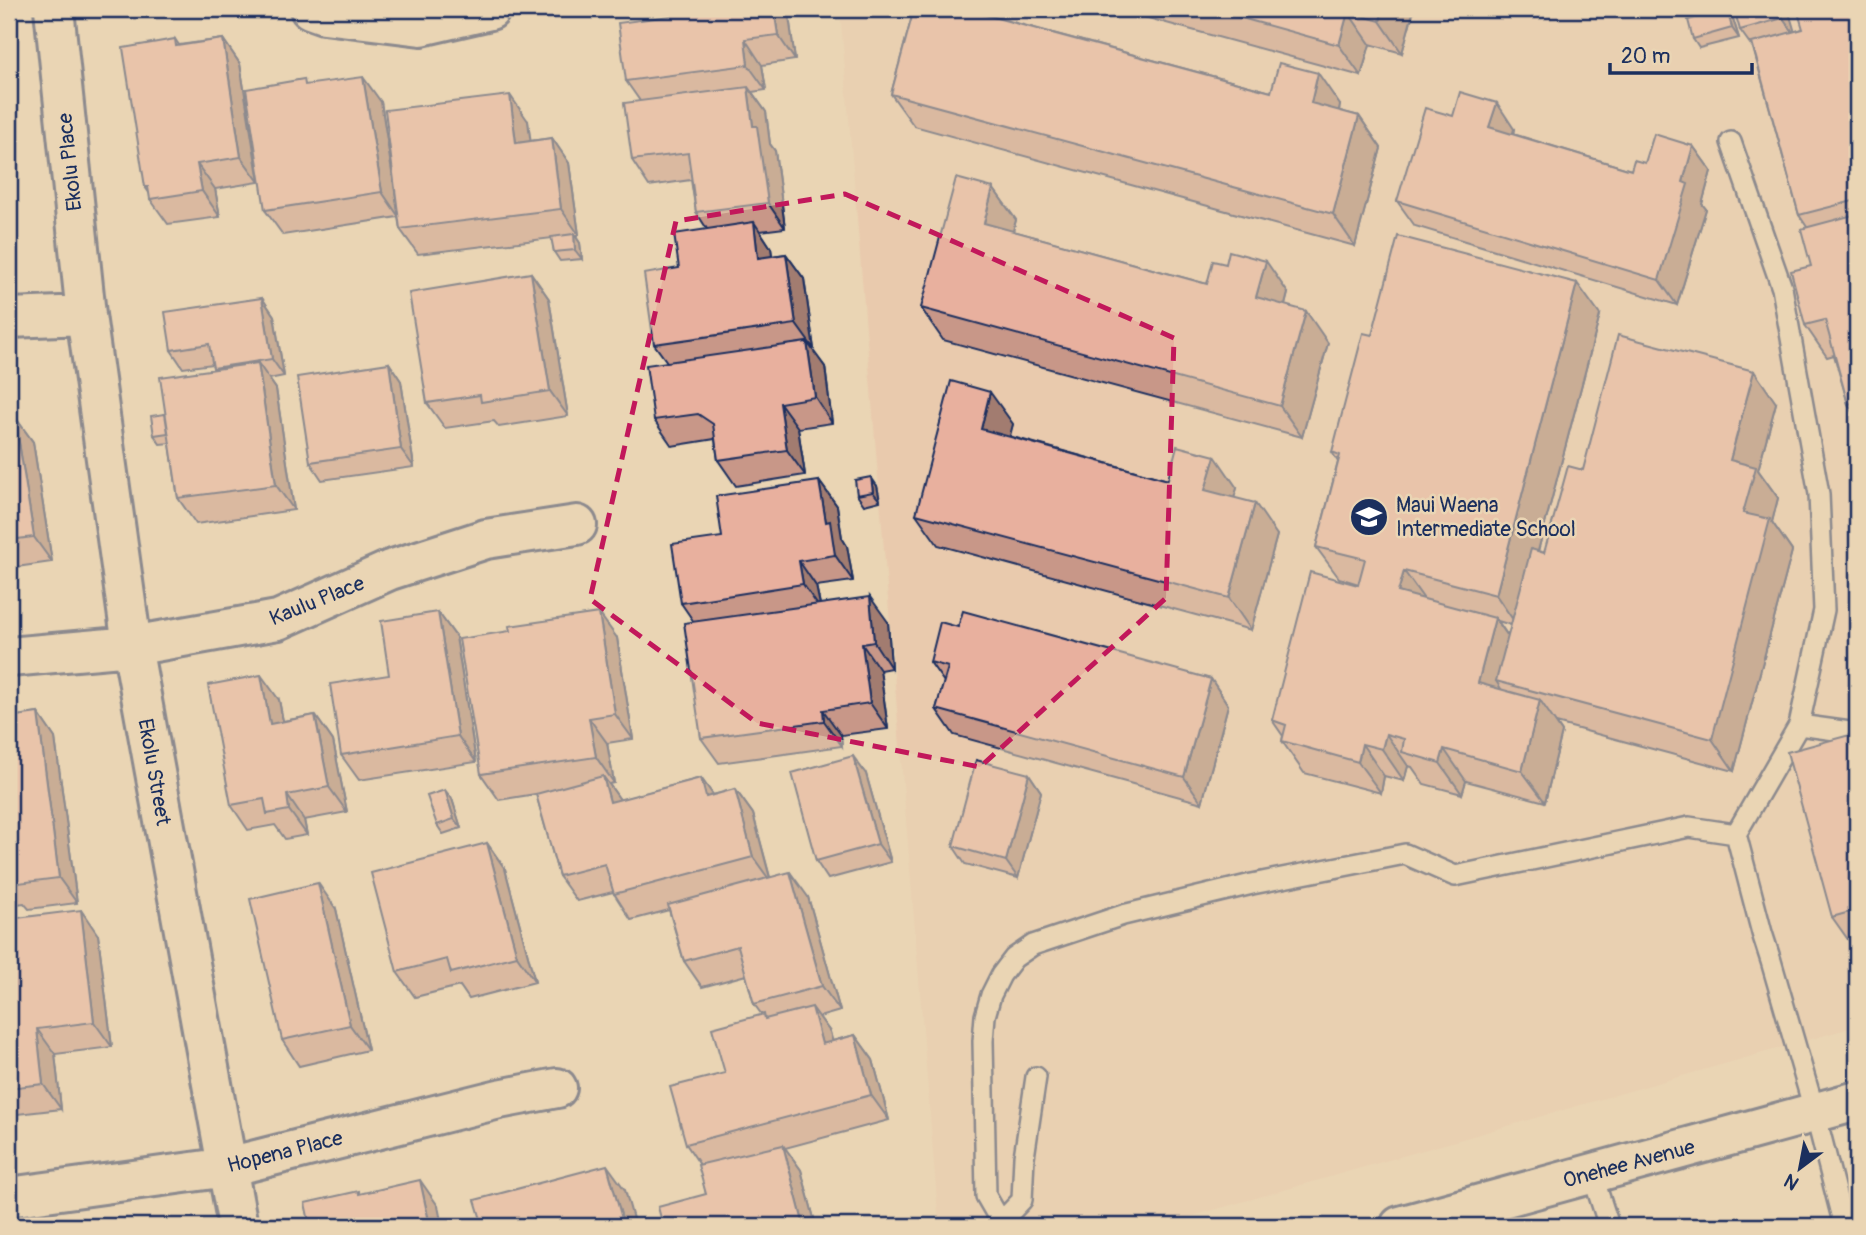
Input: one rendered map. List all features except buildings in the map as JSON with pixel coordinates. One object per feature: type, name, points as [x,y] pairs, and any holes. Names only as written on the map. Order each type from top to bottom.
[{"type":"street","name":"Ekolu Place","points":[[54,9],[86,315]]},
{"type":"street","points":[[310,9],[324,14],[421,26],[490,10]]},
{"type":"street","points":[[9,318],[86,315]]},
{"type":"street","name":"Ekolu Street","points":[[86,315],[132,646],[238,1226]]},
{"type":"street","name":"Kaulu Place","points":[[9,657],[132,646],[278,620],[390,570],[486,539],[577,525]]},
{"type":"street","name":"Hopena Place","points":[[9,1197],[228,1167],[499,1099],[557,1088]]},
{"type":"street","name":"Onehee Avenue","points":[[1400,1226],[1857,1101]]},
{"type":"lane","points":[[1731,142],[1782,288],[1819,494],[1824,610],[1799,724],[1736,834],[1844,1226]]},
{"type":"lane","points":[[1799,724],[1857,733]]},
{"type":"lane","points":[[1035,1077],[1024,1157],[1022,1200],[1001,1224],[986,1196],[985,1016],[1001,975],[1014,958],[1034,945],[1123,915],[1252,884],[1405,854],[1455,876],[1689,827],[1736,834]]},
{"type":"lane","points":[[1592,1174],[1609,1226]]},
{"type":"highlighted area","points":[[845,194],[1174,338],[1166,598],[980,767],[757,723],[590,599],[676,221]]},
{"type":"shaded area","name":"Maui Waena Intermediate School","points":[[840,9],[1857,9],[1857,1026],[1158,1226],[939,1226]]},
{"type":"place","name":"Maui Waena Intermediate School","points":[[1369,517]]}]
